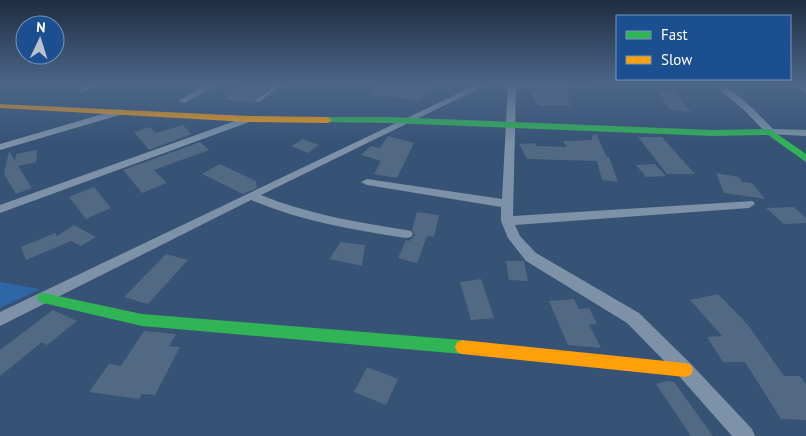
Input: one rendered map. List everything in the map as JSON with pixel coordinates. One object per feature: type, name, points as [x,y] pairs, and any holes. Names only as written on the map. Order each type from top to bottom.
[{"type":"street","points":[[0,319],[251,195],[441,104]]},
{"type":"street","points":[[512,104],[507,221],[515,238],[532,257],[633,318],[745,436]]},
{"type":"street","points":[[743,104],[770,132],[806,159]]},
{"type":"street","points":[[0,106],[249,119],[390,120],[713,133],[806,133]]},
{"type":"street","points":[[0,147],[120,112]]},
{"type":"street","points":[[0,209],[249,119]]},
{"type":"street","points":[[367,182],[508,204]]},
{"type":"street","points":[[251,195],[276,207],[334,223],[406,234]]},
{"type":"street","points":[[507,221],[749,204]]},
{"type":"street","points":[[44,298],[142,320],[526,352],[684,370]]},
{"type":"shaded area","points":[[0,282],[40,289],[0,308]]},
{"type":"building","points":[[538,104],[570,104],[571,106],[539,106]]},
{"type":"building","points":[[666,104],[685,104],[690,112],[670,110]]},
{"type":"building","points":[[183,125],[192,134],[149,150],[134,132],[150,127],[156,133]]},
{"type":"building","points":[[596,134],[607,157],[609,157],[618,182],[602,180],[597,161],[527,159],[519,144],[535,143],[536,146],[567,147],[563,141],[592,140],[592,136]]},
{"type":"building","points":[[388,136],[414,143],[397,178],[374,174],[381,161],[361,155],[371,146],[380,148]]},
{"type":"building","points":[[638,137],[662,137],[695,174],[667,174]]},
{"type":"building","points":[[303,139],[319,145],[308,153],[291,146]]},
{"type":"building","points":[[200,142],[209,150],[154,170],[167,183],[142,193],[123,170]]},
{"type":"building","points":[[37,150],[36,162],[18,166],[32,188],[16,194],[4,174],[9,151],[15,161],[16,154]]},
{"type":"building","points":[[220,164],[256,181],[257,188],[243,194],[202,174]]},
{"type":"building","points":[[655,164],[666,176],[646,177],[636,165]]},
{"type":"building","points":[[716,173],[739,177],[742,182],[752,183],[765,199],[724,193]]},
{"type":"building","points":[[94,187],[111,208],[86,219],[69,197]]},
{"type":"building","points":[[794,207],[806,218],[806,223],[784,224],[766,208]]},
{"type":"building","points":[[417,212],[439,215],[434,237],[427,236],[417,263],[398,258],[406,240],[409,241],[415,235],[412,230]]},
{"type":"building","points":[[74,225],[96,237],[81,246],[71,241],[26,260],[21,247],[55,233],[57,236]]},
{"type":"building","points":[[341,242],[365,245],[362,266],[329,259]]},
{"type":"building","points":[[166,254],[188,260],[148,304],[124,297]]},
{"type":"building","points":[[506,261],[524,261],[528,281],[509,280]]},
{"type":"building","points":[[481,279],[494,318],[471,320],[460,282]]},
{"type":"building","points":[[718,294],[748,325],[784,376],[800,376],[806,384],[806,420],[781,419],[745,362],[723,362],[707,337],[722,336],[690,300]]},
{"type":"building","points":[[574,299],[579,309],[589,308],[597,324],[589,325],[601,348],[568,345],[549,301]]},
{"type":"building","points":[[53,310],[77,321],[47,345],[42,342],[0,376],[0,350]]},
{"type":"building","points":[[144,331],[176,334],[169,346],[180,347],[155,395],[142,394],[139,399],[89,392],[109,364],[121,366]]},
{"type":"building","points":[[367,367],[398,379],[386,405],[354,392]]},
{"type":"building","points":[[667,381],[674,382],[713,436],[691,436],[656,384]]},
{"type":"traffic: fast","points":[[328,120],[390,120],[713,133],[770,132],[806,159]]},
{"type":"traffic: fast","points":[[44,298],[142,320],[462,347]]},
{"type":"traffic: slow","points":[[0,106],[249,119],[328,120]]},
{"type":"traffic: slow","points":[[462,347],[685,370]]}]
